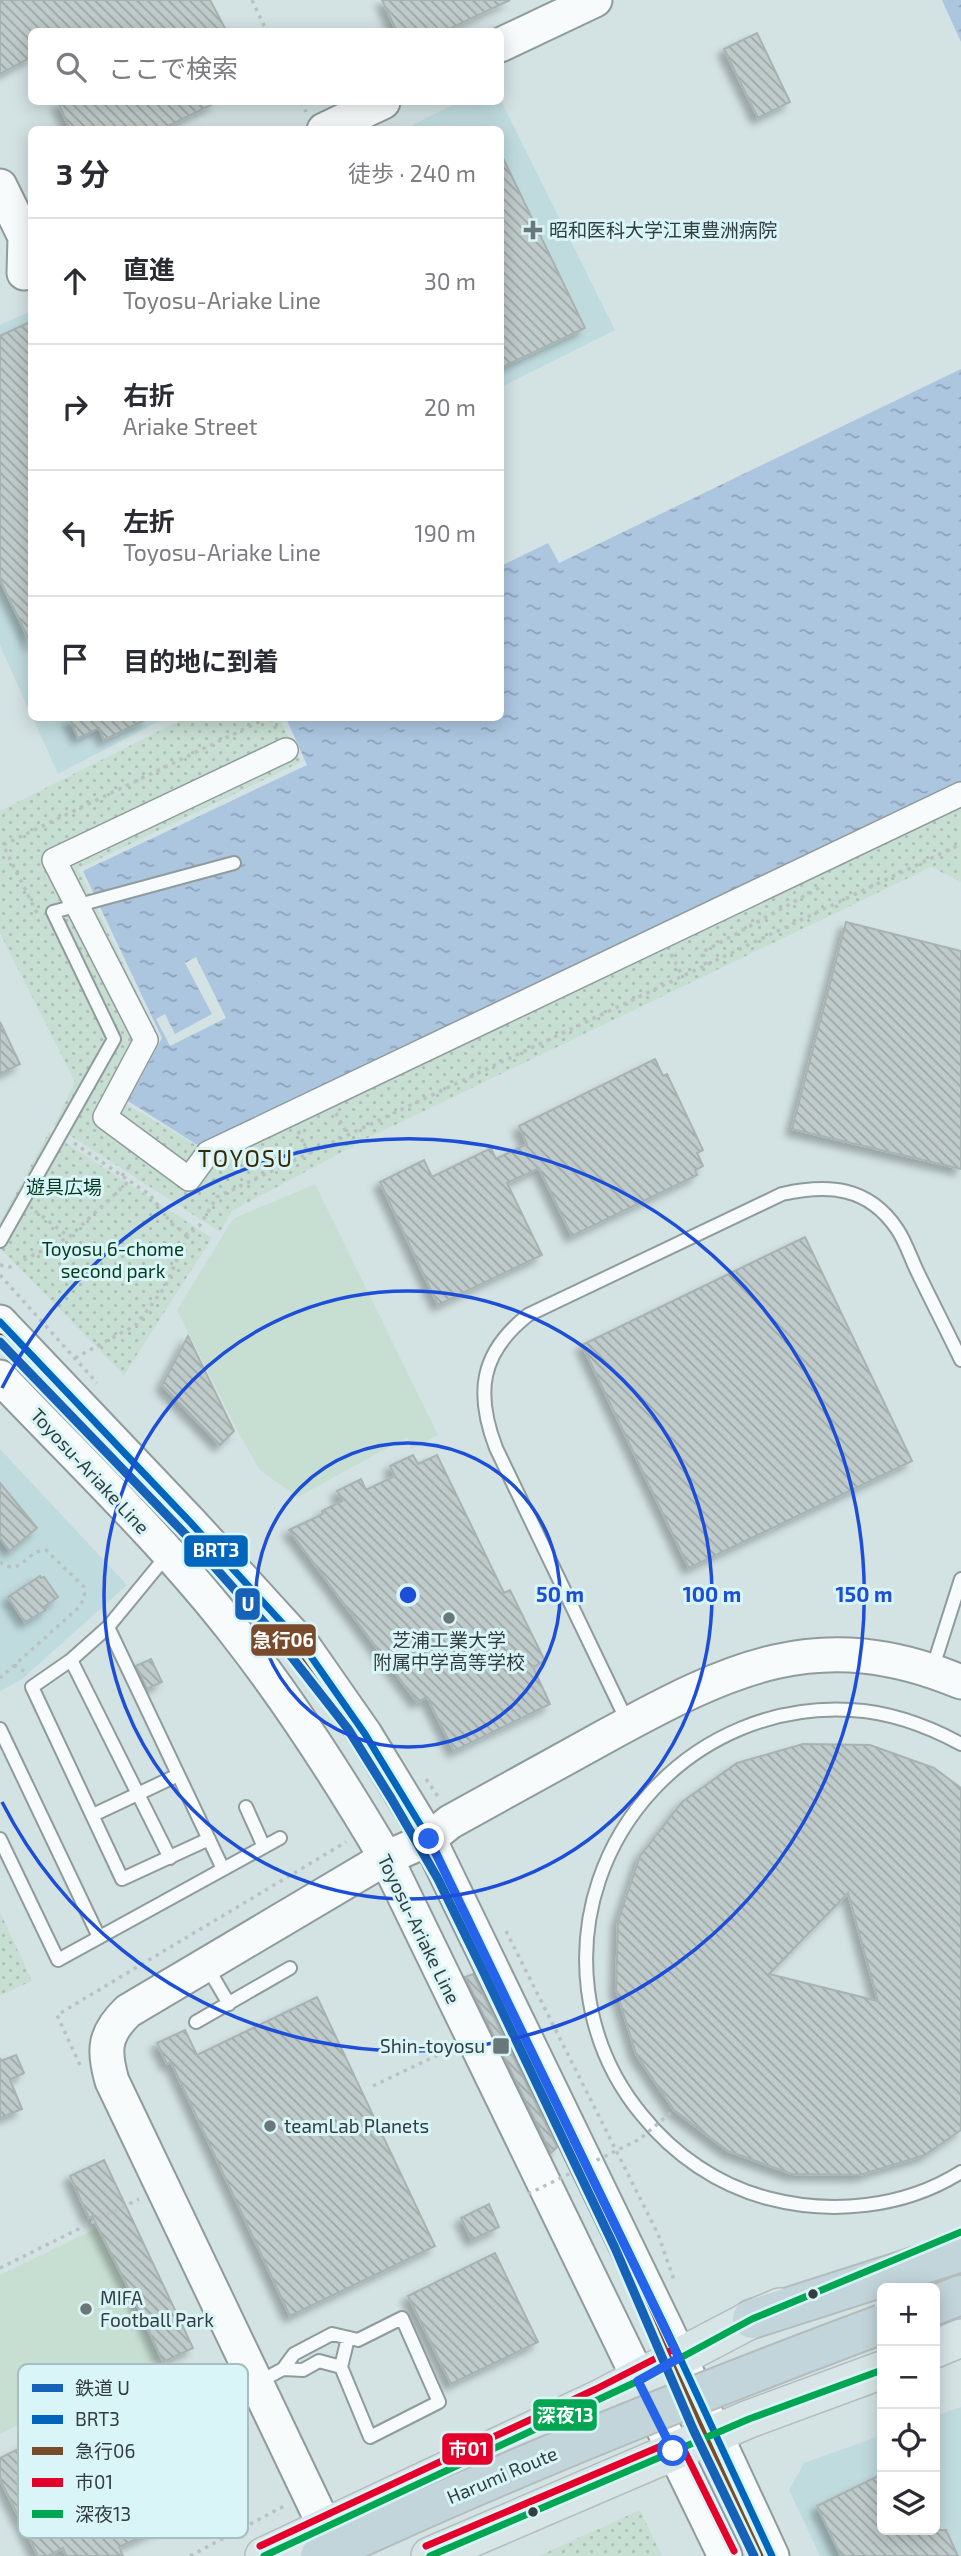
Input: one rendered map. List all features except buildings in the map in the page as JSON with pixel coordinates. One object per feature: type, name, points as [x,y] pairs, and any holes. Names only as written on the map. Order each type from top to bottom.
[{"type":"highway","points":[[752,2319],[961,2252]]},
{"type":"highway","points":[[940,2303],[961,2295]]},
{"type":"highway","points":[[940,2325],[961,2318]]},
{"type":"highway","name":"Harumi Route","points":[[323,2542],[513,2470],[742,2376],[877,2326]]},
{"type":"highway","name":"Harumi Route","points":[[370,2556],[545,2479],[750,2396],[877,2349]]},
{"type":"main road","points":[[504,43],[595,0]]},
{"type":"main road","points":[[316,123],[373,105]]},
{"type":"main road","points":[[0,186],[25,237],[14,270]]},
{"type":"main road","name":"Toyosu-Ariake Line","points":[[0,1322],[191,1523],[305,1648],[365,1734],[429,1839],[772,2556]]},
{"type":"main road","name":"Toyosu-Ariake Line","points":[[0,1377],[168,1554],[235,1631],[345,1788],[386,1858],[724,2556]]},
{"type":"main road","points":[[323,2542],[270,2376],[163,2187],[112,2081],[106,2059],[108,2040],[116,2023],[128,2011],[386,1858],[429,1839],[450,1822],[628,1723],[709,1683],[755,1665],[796,1657],[832,1654],[869,1656],[947,1676]]},
{"type":"main road","points":[[264,2556],[323,2542],[638,2381],[752,2319],[961,2232]]},
{"type":"main road","points":[[940,2347],[961,2338]]},
{"type":"main road","points":[[430,2556],[714,2434],[877,2373]]},
{"type":"street","points":[[286,750],[54,860],[146,1040],[105,1117],[188,1179],[208,1153],[961,794]]},
{"type":"lane","points":[[0,1241],[114,1039],[53,912],[234,863]]},
{"type":"lane","points":[[628,1723],[485,1420],[487,1370],[494,1352],[513,1327],[528,1315],[782,1194],[811,1188],[834,1189],[864,1198],[878,1208],[897,1229],[961,1360]]},
{"type":"lane","points":[[168,1554],[108,1627],[71,1660],[32,1687],[122,1879],[209,1839]]},
{"type":"lane","points":[[947,1676],[961,1579]]},
{"type":"lane","points":[[108,1627],[223,1869]]},
{"type":"lane","points":[[71,1660],[170,1858]]},
{"type":"lane","points":[[961,1744],[931,1728],[901,1718],[833,1709],[772,1717],[740,1728],[708,1745],[666,1776],[642,1801],[622,1831],[606,1861],[597,1887],[588,1928],[586,1962],[589,1998],[597,2031],[609,2064],[625,2092],[660,2137],[713,2176],[747,2192],[778,2201],[840,2207],[870,2205],[903,2198],[961,2172]]},
{"type":"lane","points":[[0,1728],[99,1937]]},
{"type":"lane","points":[[93,1815],[178,1775]]},
{"type":"lane","points":[[246,1807],[264,1847]]},
{"type":"lane","points":[[0,1839],[58,1961],[280,1838]]},
{"type":"lane","points":[[206,1965],[229,2004]]},
{"type":"lane","points":[[195,2022],[290,1968]]},
{"type":"lane","points":[[270,2376],[294,2354],[332,2334],[358,2340],[402,2318],[439,2402],[370,2437],[341,2367],[348,2338]]},
{"type":"lane","points":[[270,2376],[303,2370],[319,2361],[341,2367]]},
{"type":"path","points":[[252,0],[265,28]]},
{"type":"path","points":[[303,105],[316,123]]},
{"type":"path","points":[[75,1358],[136,1325],[166,1287],[188,1235],[200,1225],[218,1197],[961,844]]},
{"type":"path","points":[[679,970],[682,976]]},
{"type":"path","points":[[344,1129],[347,1135]]},
{"type":"path","points":[[61,1134],[150,1195],[172,1224],[188,1235]]},
{"type":"path","points":[[306,1148],[309,1153]]},
{"type":"path","points":[[0,1265],[10,1267],[69,1237],[129,1180]]},
{"type":"path","points":[[22,1202],[69,1237]]},
{"type":"path","points":[[0,1562],[15,1568],[40,1550],[47,1550],[84,1587],[85,1592],[77,1609],[0,1678]]},
{"type":"path","points":[[85,2077],[57,2015],[346,1842]]},
{"type":"path","points":[[506,1931],[658,2234],[675,2282]]},
{"type":"path","points":[[373,2086],[450,2049]]},
{"type":"path","points":[[528,2194],[640,2139],[674,2110]]},
{"type":"path","points":[[0,2268],[163,2187]]},
{"type":"path","points":[[248,2527],[287,2507],[285,2497]]},
{"type":"path","points":[[190,2556],[226,2538]]},
{"type":"shaded area","name":"昭和医科大学江東豊洲病院","points":[[452,105],[503,105],[615,330],[504,386],[504,126],[411,126]]},
{"type":"shaded area","points":[[28,312],[28,708],[0,645],[0,325]]},
{"type":"shaded area","points":[[34,721],[159,721],[58,774]]},
{"type":"shaded area","points":[[0,1449],[127,1585],[21,1680],[0,1691]]},
{"type":"shaded area","points":[[961,2407],[961,2556],[820,2556],[789,2490],[804,2463],[877,2437],[877,2535],[940,2535],[940,2414]]},
{"type":"green space","points":[[179,721],[280,721],[301,762],[78,869],[158,1037],[123,1102],[199,1147],[961,783],[961,882],[931,867],[370,1137],[232,1211],[220,1232],[54,1125],[75,1082],[0,933],[0,811]]},
{"type":"green space","name":"Toyosu 6-chome second park","points":[[49,1132],[212,1238],[124,1375],[0,1248],[0,1222]]},
{"type":"green space","points":[[315,1184],[438,1435],[411,1449],[407,1437],[298,1497],[260,1470],[177,1310],[233,1219]]},
{"type":"green space","points":[[0,1912],[32,1981],[0,1995]]},
{"type":"green space","name":"MIFA Football Park","points":[[126,2214],[188,2344],[146,2364],[18,2364],[18,2425],[0,2434],[0,2275]]},
{"type":"green space","points":[[640,2510],[662,2556],[539,2556]]},
{"type":"water","points":[[942,0],[961,0],[961,42]]},
{"type":"water","points":[[961,369],[961,781],[199,1146],[128,1101],[162,1038],[83,871],[307,765],[287,721],[504,721],[504,565],[548,543],[559,563]]},
{"type":"pier","points":[[196,957],[226,1018],[170,1046],[156,1019],[165,1014],[175,1034],[212,1014],[185,963]]},
{"type":"rail line","name":"U","points":[[0,1342],[187,1536],[269,1628],[348,1729],[391,1798],[438,1879],[484,1973],[615,2248],[693,2429],[754,2556]]},
{"type":"transit line","name":"BRT3","points":[[0,1322],[191,1523],[305,1648],[365,1734],[429,1839],[666,2328],[772,2556]]},
{"type":"transit line","name":"急行06","points":[[0,1337],[297,1655],[356,1740],[420,1844],[657,2333],[760,2556]]},
{"type":"transit line","name":"深夜13","points":[[264,2556],[638,2381],[752,2319],[961,2232]]},
{"type":"transit line","name":"市01","points":[[260,2546],[596,2389],[674,2349]]},
{"type":"transit line","name":"深夜13","points":[[430,2556],[749,2419],[877,2372]]},
{"type":"transit line","name":"市01","points":[[426,2546],[673,2441],[682,2446],[734,2551]]},
{"type":"place","name":"昭和医科大学江東豊洲病院","points":[[533,230]]},
{"type":"place","name":"芝浦工業大学 附属中学高等学校","points":[[449,1618]]},
{"type":"place","name":"Shin-toyosu","points":[[501,2046]]},
{"type":"place","name":"teamLab Planets","points":[[270,2126]]},
{"type":"place","name":"MIFA Football Park","points":[[86,2309]]},
{"type":"district","name":"TOYOSU","points":[[246,1159]]},
{"type":"route","points":[[429,1839],[679,2358],[638,2381],[673,2451]]},
{"type":"park label","name":"遊具広場","points":[[64,1187]]}]
